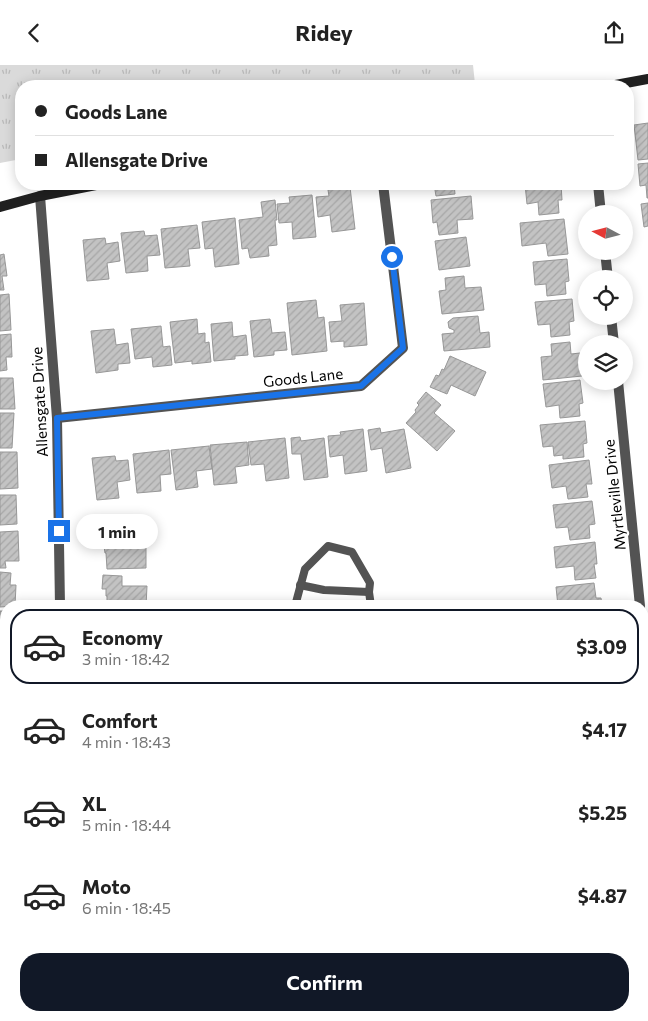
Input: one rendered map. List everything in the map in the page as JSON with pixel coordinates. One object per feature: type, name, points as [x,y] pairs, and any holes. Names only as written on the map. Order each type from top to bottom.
[{"type":"street","points":[[634,82],[648,79]]},
{"type":"street","points":[[0,207],[70,190]]},
{"type":"street","name":"Goods Lane","points":[[57,418],[361,386],[403,348],[384,190]]},
{"type":"street","points":[[599,190],[600,205]]},
{"type":"street","name":"Allensgate Drive","points":[[40,196],[57,418],[60,600]]},
{"type":"street","name":"Myrtleville Drive","points":[[619,390],[639,600]]},
{"type":"lane","points":[[296,600],[305,569],[328,546],[352,552],[370,583],[370,600]]},
{"type":"lane","points":[[300,585],[324,589],[369,592]]},
{"type":"green space","points":[[0,65],[473,65],[475,80],[15,80],[15,160],[0,163]]},
{"type":"building","points":[[648,123],[648,159],[638,160],[634,125]]},
{"type":"building","points":[[648,163],[647,198],[646,185],[640,186],[638,164]]},
{"type":"building","points":[[328,190],[350,190],[355,229],[332,232],[330,215],[318,217],[316,197],[329,196]]},
{"type":"building","points":[[435,190],[455,190],[455,194],[436,196]]},
{"type":"building","points":[[526,190],[561,190],[562,200],[558,200],[559,213],[539,215],[538,202],[527,204]]},
{"type":"building","points":[[312,195],[316,237],[293,239],[292,222],[279,223],[277,204],[290,203],[289,197]]},
{"type":"building","points":[[471,196],[473,219],[457,220],[458,233],[439,235],[437,222],[433,223],[431,200]]},
{"type":"building","points":[[275,200],[277,245],[268,246],[269,256],[250,258],[248,248],[242,249],[239,220],[263,217],[261,202]]},
{"type":"building","points":[[648,203],[648,226],[644,227],[641,204]]},
{"type":"building","points":[[235,218],[239,264],[215,267],[213,248],[205,249],[202,222]]},
{"type":"building","points":[[564,219],[568,254],[548,256],[546,243],[522,246],[520,223]]},
{"type":"building","points":[[197,225],[200,248],[188,249],[190,266],[165,268],[161,229]]},
{"type":"building","points":[[144,231],[145,236],[157,235],[160,255],[147,256],[148,271],[126,273],[121,233]]},
{"type":"building","points":[[466,237],[470,266],[439,270],[435,241]]},
{"type":"building","points":[[105,238],[106,244],[118,242],[120,261],[107,263],[109,279],[87,281],[83,240]]},
{"type":"building","points":[[4,254],[7,276],[2,276],[4,290],[0,290],[0,255]]},
{"type":"building","points":[[567,259],[569,281],[565,282],[566,294],[547,296],[546,284],[535,285],[533,262]]},
{"type":"building","points":[[464,276],[465,288],[481,287],[484,310],[442,314],[439,291],[446,290],[445,278]]},
{"type":"building","points":[[9,294],[11,330],[0,331],[0,295]]},
{"type":"building","points":[[572,299],[574,321],[569,322],[570,335],[551,337],[550,324],[538,325],[535,302]]},
{"type":"building","points":[[316,300],[318,318],[324,317],[327,351],[292,355],[287,303]]},
{"type":"building","points":[[364,303],[367,345],[344,347],[344,341],[331,342],[329,322],[342,321],[340,305]]},
{"type":"building","points":[[478,316],[480,333],[489,332],[490,347],[444,351],[442,334],[454,333],[454,330],[449,328],[448,322],[453,318]]},
{"type":"building","points":[[197,319],[198,334],[205,333],[205,343],[209,342],[211,362],[192,364],[192,361],[175,363],[170,322]]},
{"type":"building","points":[[270,319],[272,333],[285,332],[287,350],[274,351],[274,355],[254,357],[250,321]]},
{"type":"building","points":[[232,322],[233,337],[246,335],[248,355],[235,356],[235,359],[214,361],[211,324]]},
{"type":"building","points":[[161,326],[163,347],[170,346],[172,365],[153,367],[152,357],[135,359],[131,329]]},
{"type":"building","points":[[114,329],[116,345],[128,343],[130,363],[118,364],[118,370],[96,373],[91,331]]},
{"type":"building","points":[[11,334],[12,357],[6,357],[7,370],[0,371],[0,335]]},
{"type":"building","points":[[570,342],[571,354],[578,353],[578,376],[543,380],[541,357],[552,356],[551,344]]},
{"type":"building","points":[[450,356],[486,372],[475,396],[451,385],[447,394],[430,387],[436,375],[439,376],[442,369],[444,370]]},
{"type":"building","points":[[0,378],[13,378],[15,409],[0,409]]},
{"type":"building","points":[[578,380],[578,390],[581,390],[583,403],[579,404],[580,416],[560,418],[559,405],[546,407],[543,384]]},
{"type":"building","points":[[426,392],[441,405],[434,413],[455,431],[437,451],[406,423],[416,412],[415,410],[419,405],[417,403]]},
{"type":"building","points":[[0,413],[14,413],[12,448],[0,448]]},
{"type":"building","points":[[585,421],[587,443],[583,444],[584,457],[563,459],[563,455],[554,456],[553,446],[543,447],[540,425]]},
{"type":"building","points":[[380,428],[381,433],[404,429],[411,468],[386,473],[382,448],[371,450],[368,430]]},
{"type":"building","points":[[363,429],[367,471],[345,474],[343,455],[330,457],[328,436],[341,435],[340,432]]},
{"type":"building","points":[[300,437],[301,441],[324,438],[328,477],[304,480],[301,454],[292,454],[291,438]]},
{"type":"building","points":[[285,438],[289,478],[266,481],[264,464],[251,465],[248,442]]},
{"type":"building","points":[[247,442],[249,465],[235,467],[237,483],[214,485],[210,445]]},
{"type":"building","points":[[209,446],[212,469],[196,471],[198,487],[176,490],[171,450]]},
{"type":"building","points":[[169,450],[171,474],[160,475],[161,491],[137,493],[133,454]]},
{"type":"building","points":[[0,452],[17,452],[18,488],[0,489]]},
{"type":"building","points":[[115,456],[116,461],[128,460],[130,480],[117,482],[119,498],[97,500],[92,458]]},
{"type":"building","points":[[589,460],[592,484],[586,484],[588,497],[568,499],[566,486],[552,488],[549,465]]},
{"type":"building","points":[[0,495],[16,495],[17,524],[0,525]]},
{"type":"building","points":[[592,501],[595,524],[589,525],[590,538],[570,540],[568,527],[556,528],[553,505]]},
{"type":"building","points":[[107,526],[120,526],[120,542],[146,542],[146,568],[107,569],[106,553],[104,546],[101,547],[101,532],[107,532]]},
{"type":"building","points":[[18,531],[19,561],[5,561],[6,568],[0,568],[0,532]]},
{"type":"building","points":[[595,542],[597,564],[594,564],[596,578],[575,580],[574,566],[556,568],[554,547]]},
{"type":"building","points":[[0,572],[11,573],[10,585],[16,585],[15,600],[0,600]]},
{"type":"building","points":[[103,575],[122,576],[122,586],[147,586],[146,600],[107,600],[106,589],[102,589]]},
{"type":"building","points":[[594,583],[596,598],[601,598],[601,600],[557,600],[556,587]]},
{"type":"route","points":[[59,531],[57,418],[361,386],[403,348],[392,257]]}]
